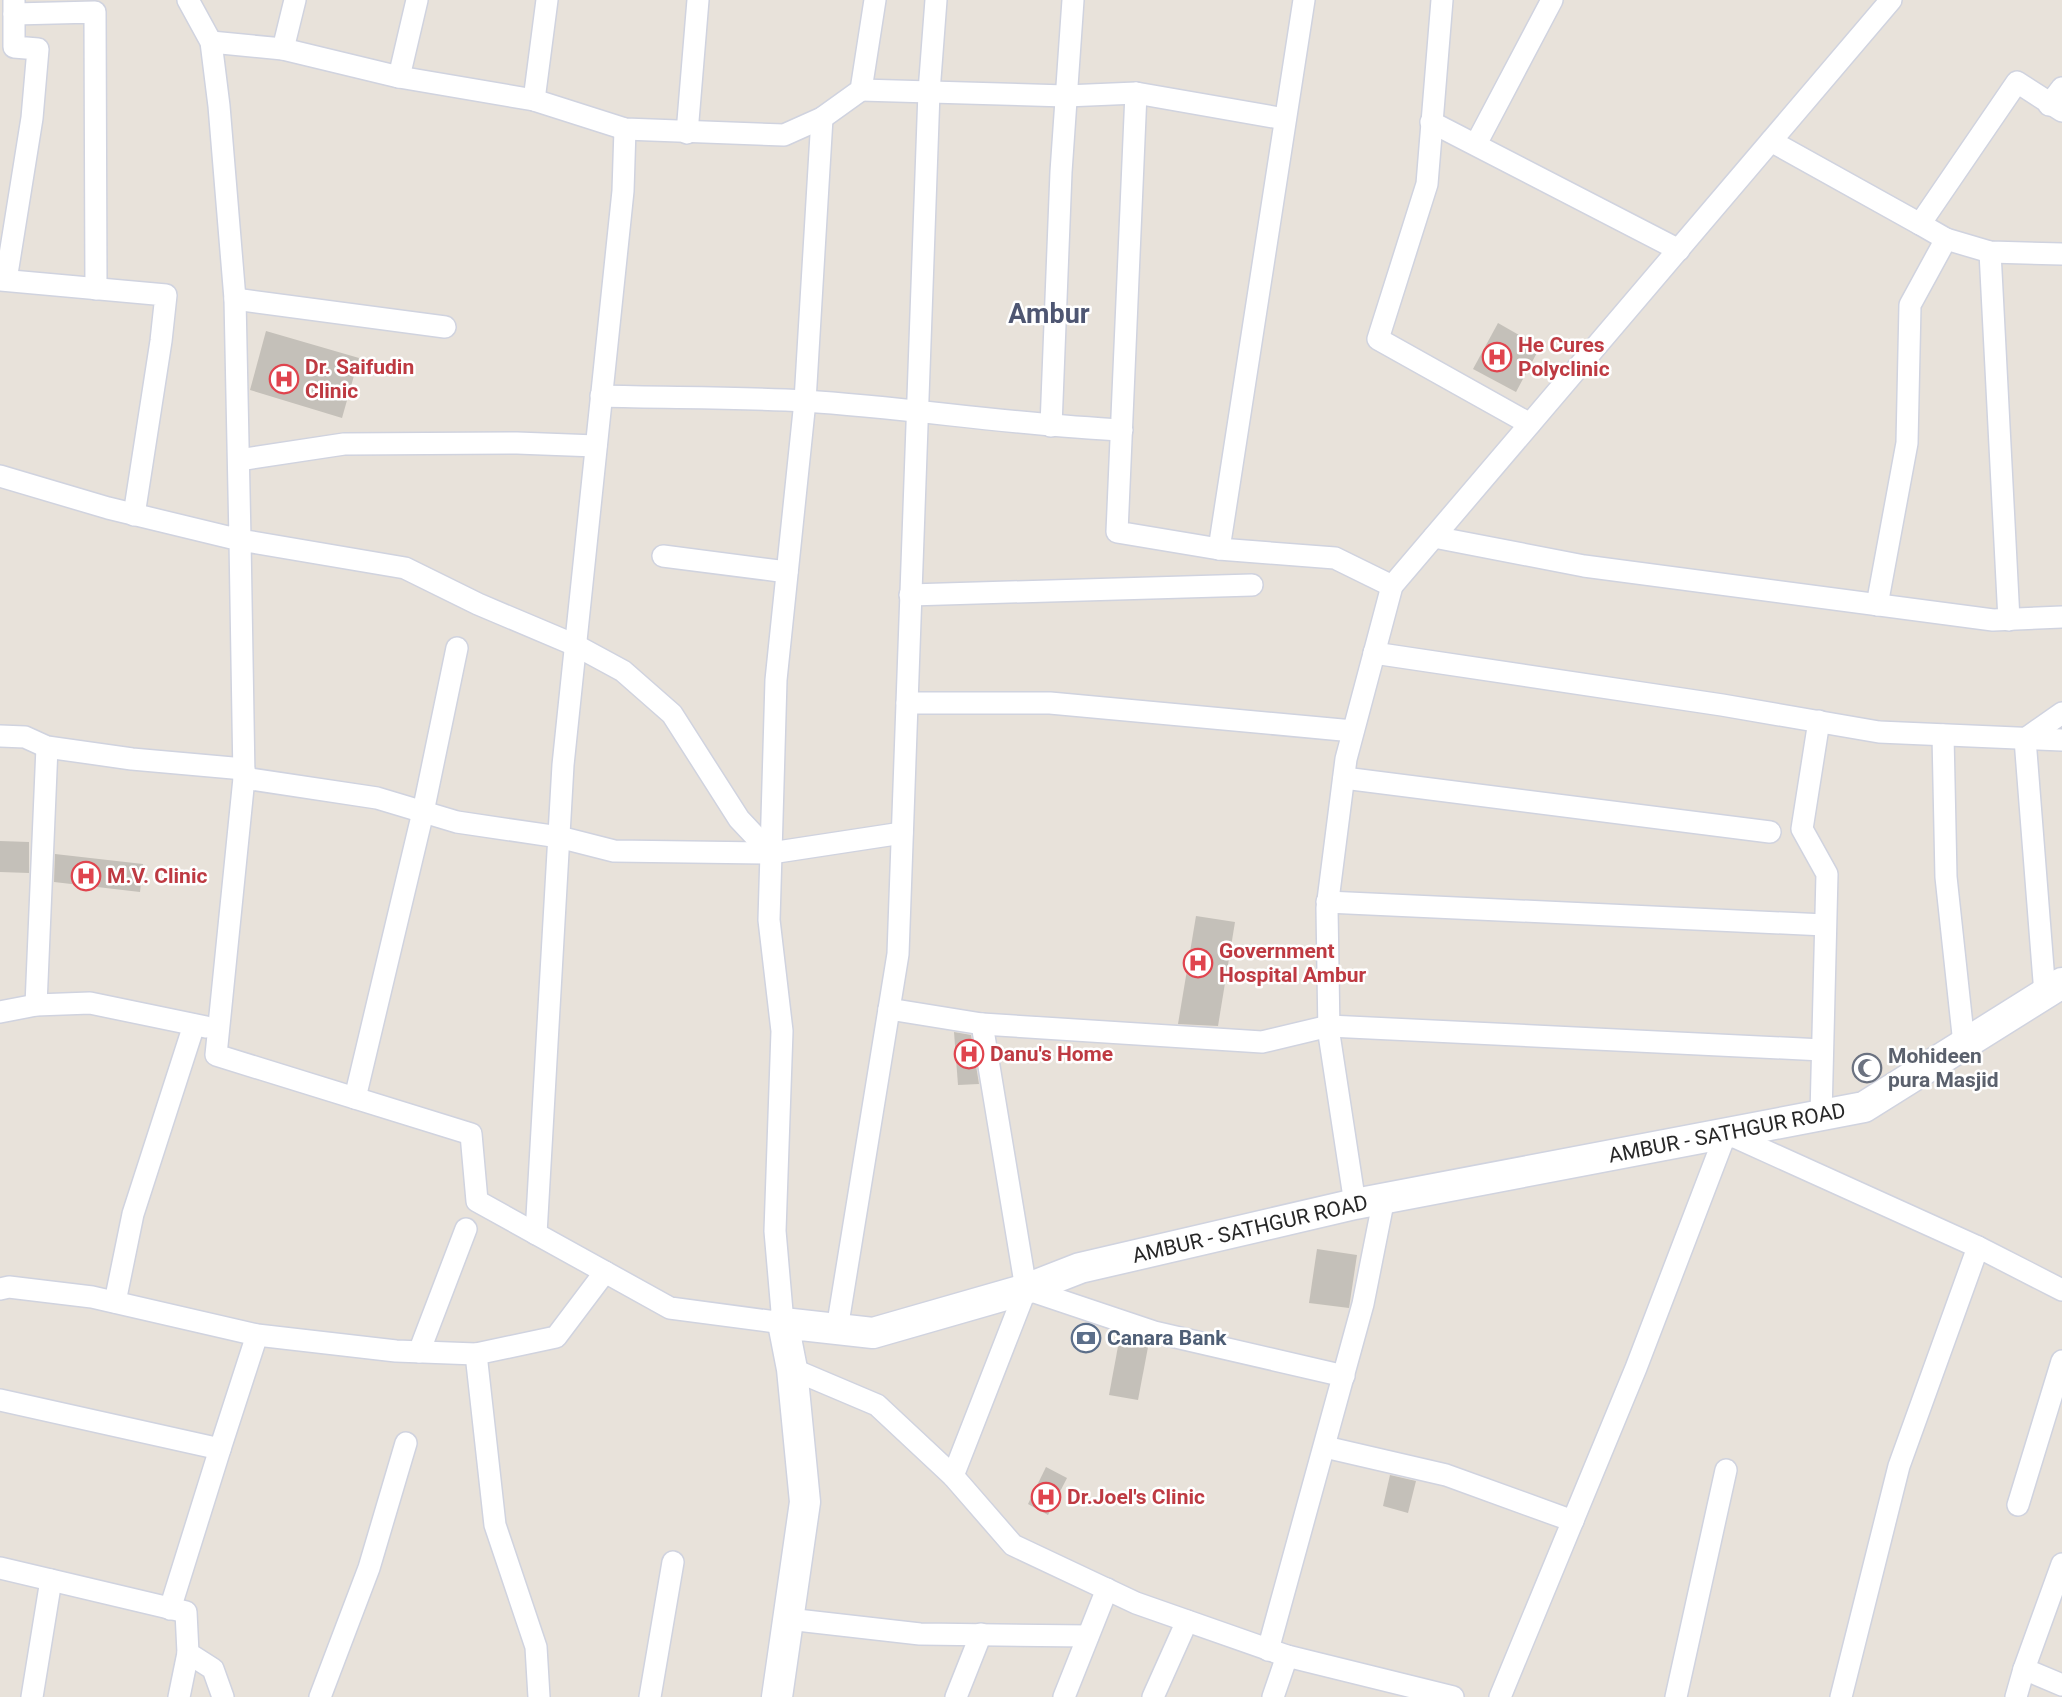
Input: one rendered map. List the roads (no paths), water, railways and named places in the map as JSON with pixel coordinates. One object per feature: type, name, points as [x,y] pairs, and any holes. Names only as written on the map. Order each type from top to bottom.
[{"type":"main road","name":"AMBUR - SATHGUR ROAD","points":[[783,1323],[873,1333],[1026,1289],[1080,1268],[1355,1204],[1864,1107],[2053,988]]},
{"type":"main road","points":[[777,1697],[805,1502],[792,1369],[783,1323]]},
{"type":"street","points":[[188,0],[211,42],[219,106],[235,299],[244,773],[216,1055],[471,1134],[477,1201],[670,1308],[783,1323],[775,1231],[782,1031],[769,920],[776,680],[805,401],[822,118]]},
{"type":"street","points":[[283,49],[295,0]]},
{"type":"street","points":[[399,77],[417,0]]},
{"type":"street","points":[[534,100],[547,0]]},
{"type":"street","points":[[687,133],[698,0]]},
{"type":"street","points":[[861,90],[875,0]]},
{"type":"street","points":[[837,1329],[898,954],[916,411],[929,92],[936,0]]},
{"type":"street","points":[[1051,426],[1061,172],[1073,0]]},
{"type":"street","points":[[1219,549],[1304,0]]},
{"type":"street","points":[[1442,0],[1427,184],[1378,339],[1530,424]]},
{"type":"street","points":[[1476,144],[1552,0]]},
{"type":"street","points":[[1355,1204],[1329,1026],[1327,902],[1346,759],[1392,586],[1891,0]]},
{"type":"street","points":[[96,289],[95,12],[14,7],[14,47],[38,49],[32,118],[3,280],[96,289],[166,295],[134,514]]},
{"type":"street","points":[[211,42],[283,49],[399,77],[534,100],[625,129],[784,135],[822,118],[861,90],[1066,96],[1136,93],[1286,119]]},
{"type":"street","points":[[1920,224],[2017,82],[2056,108],[2062,87]]},
{"type":"street","points":[[1136,93],[1118,532],[1219,549],[1335,558],[1392,586]]},
{"type":"street","points":[[1431,122],[1678,250]]},
{"type":"street","points":[[536,1234],[563,765],[623,191],[625,129]]},
{"type":"street","points":[[1771,141],[1946,239],[1989,252],[2062,254]]},
{"type":"street","points":[[1877,605],[1907,443],[1910,305],[1946,239]]},
{"type":"street","points":[[1989,252],[2009,620]]},
{"type":"street","points":[[235,299],[445,327]]},
{"type":"street","points":[[601,396],[805,401],[1051,426],[1122,430]]},
{"type":"street","points":[[239,460],[344,444],[517,443],[596,446]]},
{"type":"street","points":[[0,476],[134,514],[240,540],[405,568],[478,604],[575,645],[623,671],[672,714],[739,819],[771,853]]},
{"type":"street","points":[[1434,537],[1584,566],[1993,620],[2062,617]]},
{"type":"street","points":[[663,556],[787,572]]},
{"type":"street","points":[[910,595],[1252,585]]},
{"type":"street","points":[[355,1098],[423,812],[457,648]]},
{"type":"street","points":[[1374,653],[1710,703],[1879,732],[2062,740]]},
{"type":"street","points":[[906,704],[1050,703],[1353,731]]},
{"type":"street","points":[[2025,739],[2062,713]]},
{"type":"street","points":[[1819,722],[1802,829],[1827,874],[1821,1115]]},
{"type":"street","points":[[1943,735],[1946,877],[1964,1044]]},
{"type":"street","points":[[0,736],[25,737],[47,747],[244,773],[377,798],[457,822],[559,837],[614,851],[771,853],[902,832]]},
{"type":"street","points":[[2025,739],[2053,988]]},
{"type":"street","points":[[36,1005],[47,747]]},
{"type":"street","points":[[1344,778],[1770,832]]},
{"type":"street","points":[[1327,902],[1825,925]]},
{"type":"street","points":[[0,1012],[36,1005],[90,1003],[219,1030]]},
{"type":"street","points":[[889,1009],[982,1024],[1262,1042],[1329,1026],[1822,1050]]},
{"type":"street","points":[[953,1476],[1026,1289],[982,1024]]},
{"type":"street","points":[[115,1302],[133,1214],[194,1025]]},
{"type":"street","points":[[1500,1697],[1636,1368],[1726,1133],[1978,1247],[2062,1290]]},
{"type":"street","points":[[1273,1697],[1278,1653],[1325,1447],[1364,1304],[1384,1198]]},
{"type":"street","points":[[419,1352],[466,1229]]},
{"type":"street","points":[[1841,1697],[1899,1466],[1978,1247]]},
{"type":"street","points":[[0,1289],[9,1287],[92,1297],[257,1335],[419,1352],[476,1354],[556,1337],[605,1272]]},
{"type":"street","points":[[1026,1289],[1154,1332],[1344,1376]]},
{"type":"street","points":[[170,1609],[257,1335]]},
{"type":"street","points":[[476,1354],[495,1526],[536,1647],[539,1697]]},
{"type":"street","points":[[2018,1505],[2062,1361]]},
{"type":"street","points":[[792,1369],[877,1405],[953,1476],[1013,1545],[1136,1603],[1278,1653],[1453,1697]]},
{"type":"street","points":[[0,1400],[220,1449]]},
{"type":"street","points":[[320,1697],[369,1568],[406,1443]]},
{"type":"street","points":[[1325,1447],[1446,1475],[1573,1521]]},
{"type":"street","points":[[1676,1697],[1726,1470]]},
{"type":"street","points":[[650,1697],[673,1562]]},
{"type":"street","points":[[2016,1697],[2062,1564]]},
{"type":"street","points":[[0,1568],[186,1612],[188,1653],[179,1697]]},
{"type":"street","points":[[32,1697],[51,1580]]},
{"type":"street","points":[[1064,1697],[1107,1589]]},
{"type":"street","points":[[788,1619],[920,1634],[1088,1636]]},
{"type":"street","points":[[1153,1697],[1187,1621]]},
{"type":"street","points":[[956,1697],[981,1634]]},
{"type":"street","points":[[188,1653],[213,1669],[223,1697]]},
{"type":"street","points":[[2024,1669],[2062,1685]]},
{"type":"place","name":"He Cures Polyclinic","points":[[1497,357]]},
{"type":"place","name":"Dr. Saifudin Clinic","points":[[284,379]]},
{"type":"place","name":"M.V. Clinic","points":[[86,876]]},
{"type":"place","name":"Government Hospital Ambur","points":[[1198,963]]},
{"type":"place","name":"Danu's Home","points":[[969,1054]]},
{"type":"place","name":"Mohideen pura Masjid","points":[[1867,1068]]},
{"type":"place","name":"Canara Bank","points":[[1086,1338]]},
{"type":"place","name":"Dr.Joel's Clinic","points":[[1046,1497]]},
{"type":"district","name":"Ambur","points":[[1049,314]]}]
